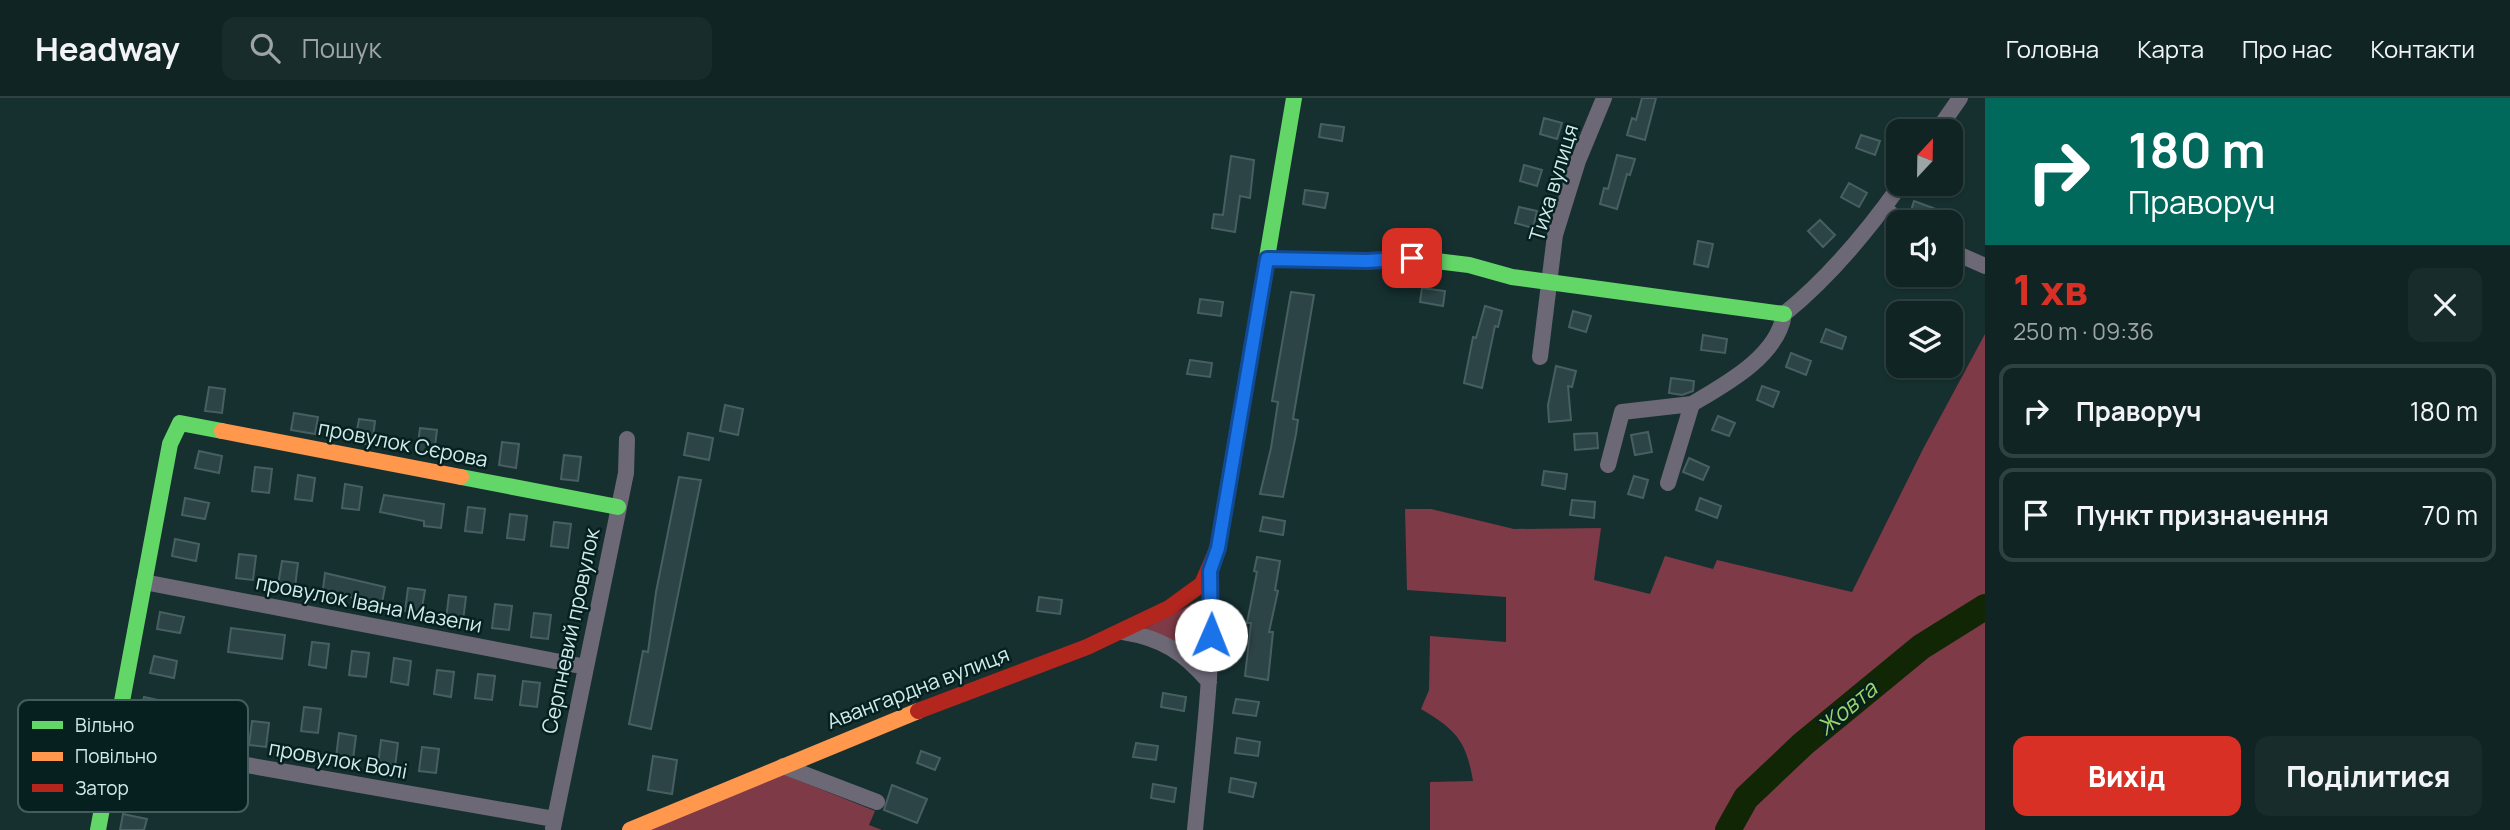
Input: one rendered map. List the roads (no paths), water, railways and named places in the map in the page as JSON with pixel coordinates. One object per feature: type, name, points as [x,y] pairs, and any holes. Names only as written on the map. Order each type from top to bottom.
[{"type":"street","points":[[1195,830],[1209,682],[1213,611],[1210,571],[1218,548],[1294,98]]},
{"type":"street","name":"Тиха вулиця","points":[[1540,357],[1555,235],[1578,161],[1604,98]]},
{"type":"street","points":[[1946,119],[1961,98]]},
{"type":"street","points":[[1608,465],[1622,412],[1692,404],[1748,368],[1782,329],[1784,314],[1816,288],[1892,196]]},
{"type":"street","points":[[1963,256],[1985,265]]},
{"type":"street","points":[[1267,259],[1367,261],[1412,258],[1469,264],[1512,277],[1784,314]]},
{"type":"street","points":[[1668,483],[1692,404]]},
{"type":"street","name":"провулок Сєрова","points":[[144,582],[170,443],[180,423],[618,508]]},
{"type":"street","name":"Серпневий провулок","points":[[553,825],[626,473],[627,439]]},
{"type":"street","name":"Авангардна вулиця","points":[[630,830],[783,766],[1121,632],[1168,609],[1195,591],[1210,571]]},
{"type":"street","points":[[123,700],[144,582]]},
{"type":"street","name":"провулок Івана Мазепи","points":[[144,582],[586,667]]},
{"type":"street","points":[[1121,632],[1151,637],[1174,648],[1193,663],[1209,682]]},
{"type":"street","points":[[783,766],[877,802]]},
{"type":"street","name":"провулок Волі","points":[[248,767],[553,825]]},
{"type":"street","points":[[98,830],[102,812]]},
{"type":"waterway","name":"Жовта","points":[[1728,830],[1746,798],[1803,744],[1921,647],[1985,607]]}]
